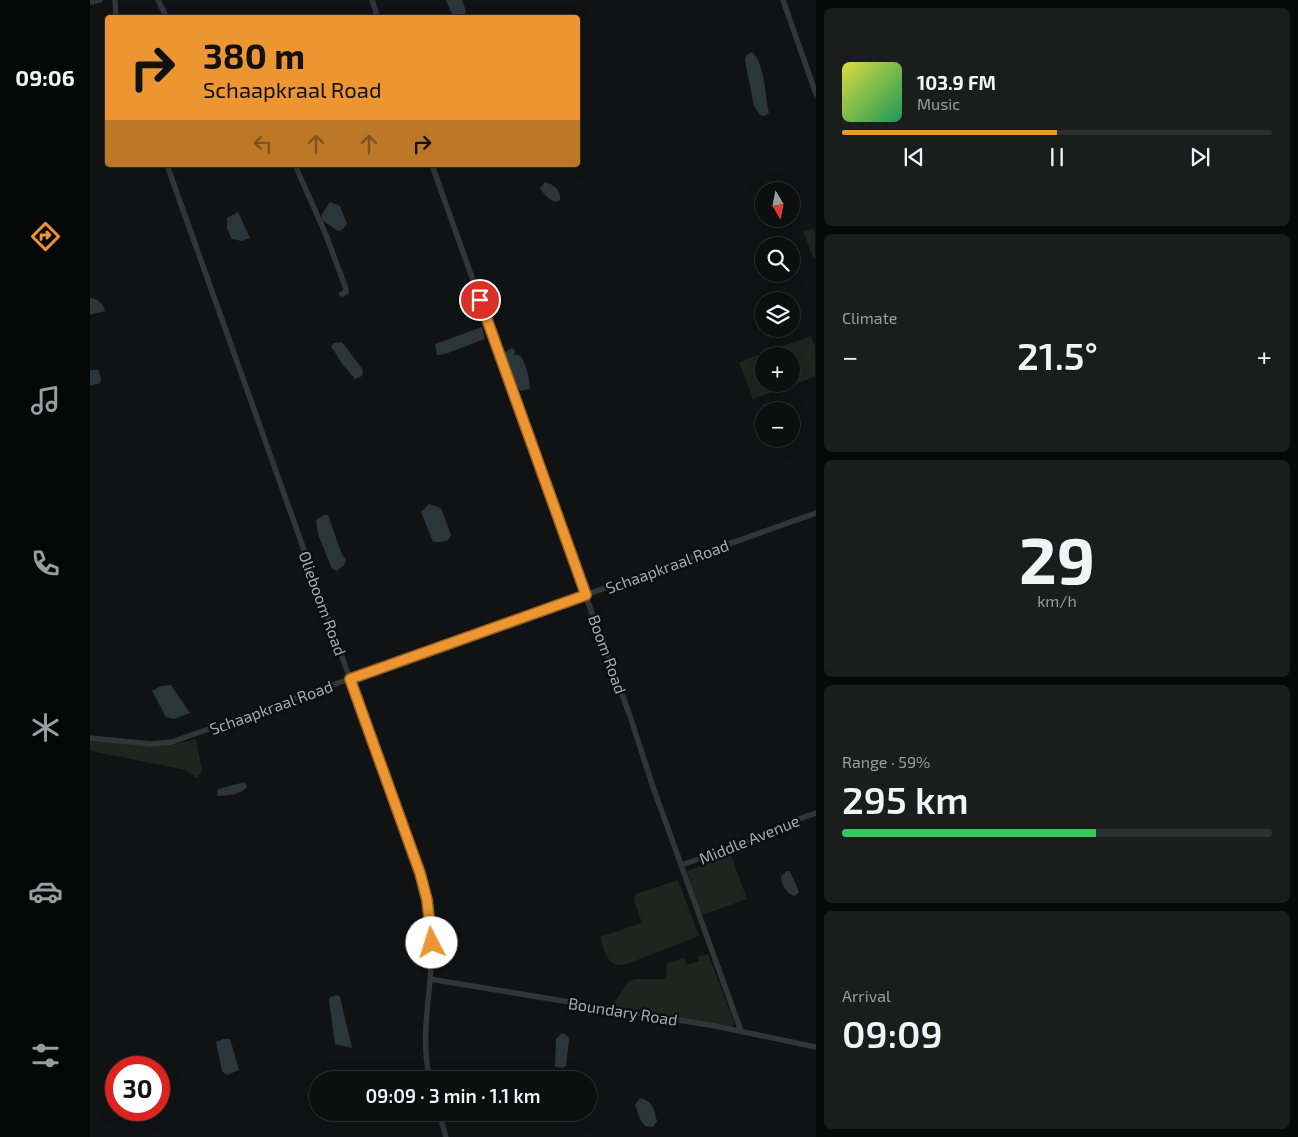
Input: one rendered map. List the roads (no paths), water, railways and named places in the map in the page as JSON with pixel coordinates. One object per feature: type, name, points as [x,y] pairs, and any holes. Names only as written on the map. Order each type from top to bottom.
[{"type":"street","points":[[90,2],[100,0]]},
{"type":"street","points":[[115,0],[116,15]]},
{"type":"street","points":[[158,0],[166,15]]},
{"type":"street","points":[[372,0],[377,15]]},
{"type":"street","points":[[783,0],[816,94]]},
{"type":"street","name":"Olieboom Road","points":[[168,167],[420,873],[432,943],[425,1041],[429,1071]]},
{"type":"street","points":[[296,167],[326,235],[346,289],[346,292],[342,294]]},
{"type":"street","name":"Boom Road","points":[[433,167],[741,1031]]},
{"type":"street","name":"Schaapkraal Road","points":[[90,738],[151,744],[172,742],[816,513]]},
{"type":"street","name":"Middle Avenue","points":[[682,865],[760,837],[796,820],[816,814]]},
{"type":"street","name":"Boundary Road","points":[[430,979],[741,1031],[816,1047]]},
{"type":"street","points":[[442,1121],[446,1137]]}]
